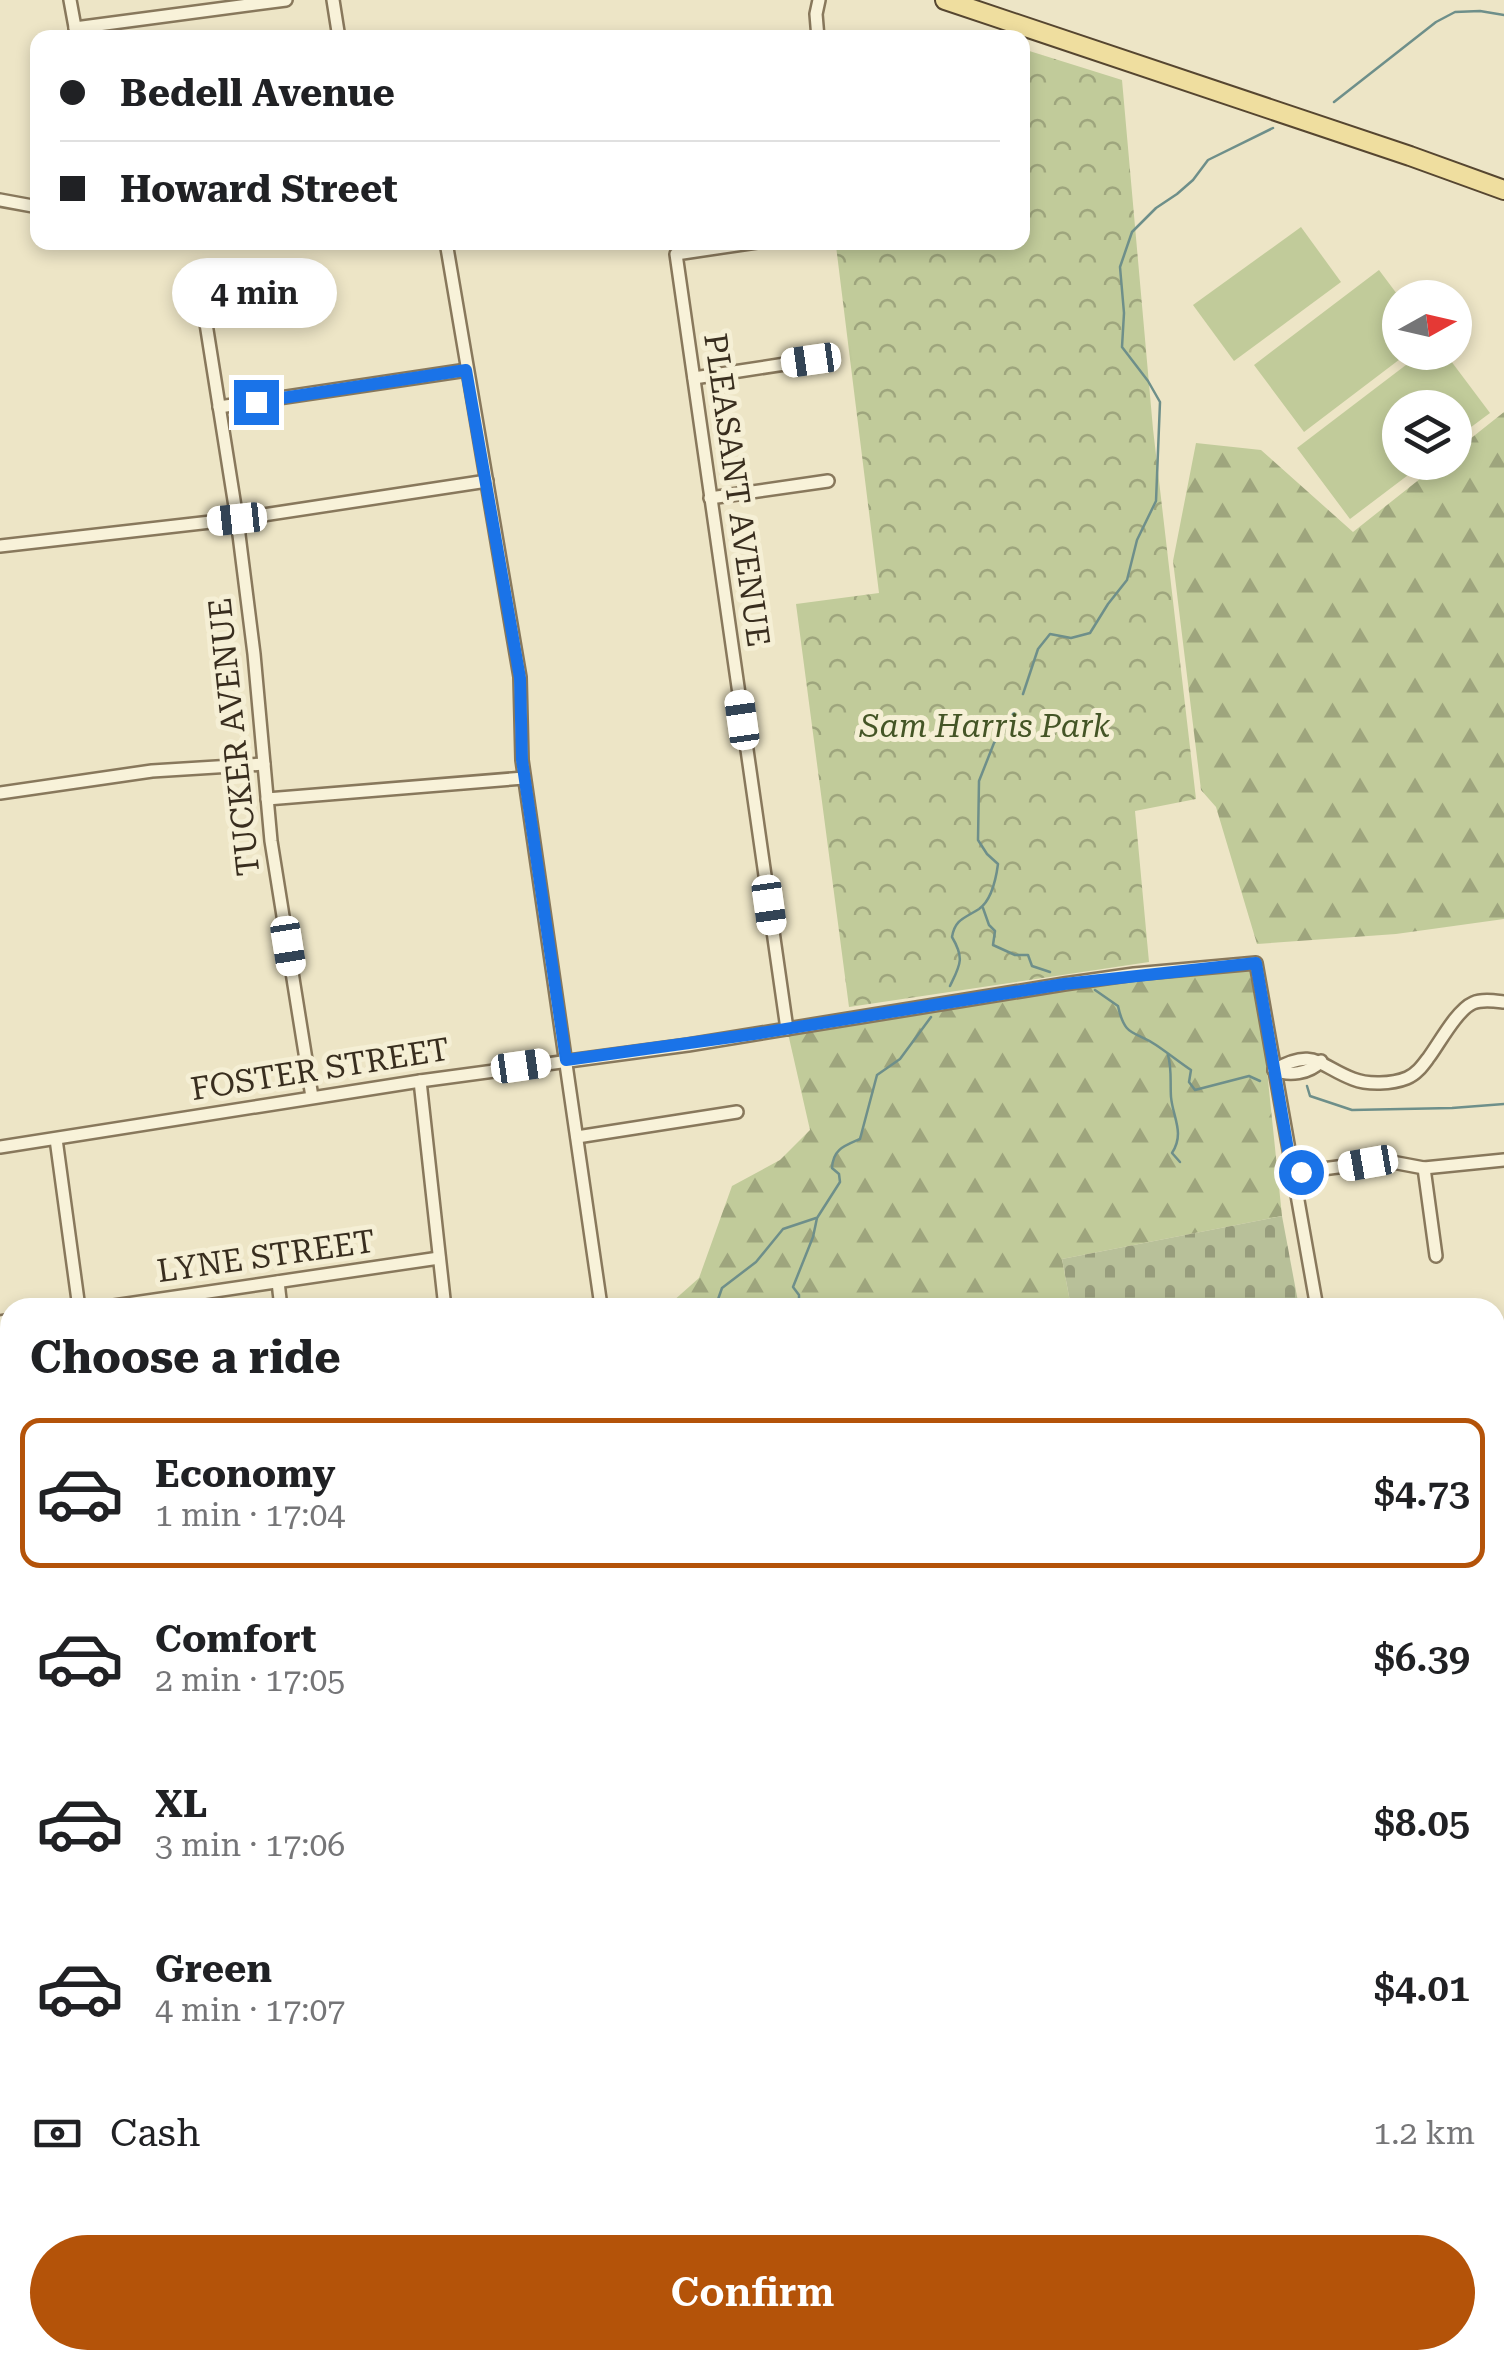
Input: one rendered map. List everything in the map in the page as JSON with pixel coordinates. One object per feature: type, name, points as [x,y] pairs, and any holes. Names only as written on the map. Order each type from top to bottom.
[{"type":"main road","points":[[944,0],[1504,190]]},
{"type":"street","points":[[70,0],[75,30]]},
{"type":"street","points":[[95,30],[286,0]]},
{"type":"street","points":[[333,0],[338,30]]},
{"type":"street","points":[[817,30],[819,0]]},
{"type":"street","points":[[0,200],[30,206]]},
{"type":"street","points":[[447,250],[520,678],[524,778],[600,1298]]},
{"type":"street","name":"PLEASANT AVENUE","points":[[703,250],[676,254],[787,1029]]},
{"type":"street","name":"TUCKER AVENUE","points":[[204,310],[237,519],[271,840],[312,1098]]},
{"type":"street","points":[[694,378],[811,360]]},
{"type":"street","points":[[218,408],[466,370]]},
{"type":"street","points":[[0,546],[237,519],[487,481]]},
{"type":"street","points":[[710,498],[828,481]]},
{"type":"street","points":[[0,793],[152,772],[264,764]]},
{"type":"street","points":[[267,799],[524,778]]},
{"type":"street","name":"FOSTER STREET","points":[[0,1147],[1064,984],[1256,963],[1274,1070]]},
{"type":"street","points":[[1315,1298],[1274,1070],[1286,1074],[1314,1068],[1321,1061],[1352,1079],[1366,1082],[1408,1078],[1420,1070],[1461,1012],[1474,1002],[1504,1002]]},
{"type":"street","points":[[420,1081],[445,1298]]},
{"type":"street","points":[[577,1137],[737,1112]]},
{"type":"street","points":[[56,1139],[78,1298]]},
{"type":"street","points":[[1292,1173],[1392,1162],[1424,1168],[1504,1160]]},
{"type":"street","points":[[1424,1168],[1436,1256]]},
{"type":"street","name":"LYNE STREET","points":[[168,1298],[440,1258]]},
{"type":"street","points":[[278,1282],[280,1298]]},
{"type":"green space","name":"Sam Harris Park","points":[[1030,51],[1122,80],[1153,429],[1196,799],[1135,811],[1149,962],[849,1007],[796,604],[879,593],[836,250],[1030,250]]},
{"type":"green space","points":[[1301,227],[1341,282],[1234,361],[1193,305]]},
{"type":"green space","points":[[1379,270],[1386,280],[1382,280],[1382,370],[1386,370],[1304,432],[1254,365]]},
{"type":"green space","points":[[1399,370],[1458,370],[1490,413],[1472,426],[1472,390],[1382,390],[1382,480],[1402,480],[1350,519],[1297,448]]},
{"type":"green space","points":[[1504,412],[1504,919],[1396,934],[1257,944],[1216,807],[1201,790],[1173,561],[1196,443],[1261,450],[1353,532],[1419,480],[1472,480],[1472,437]]},
{"type":"green space","points":[[1256,963],[1282,1216],[1062,1259],[1069,1298],[676,1298],[699,1278],[732,1186],[780,1160],[810,1130],[787,1029],[897,1010]]},
{"type":"green space","points":[[1282,1216],[1297,1298],[1069,1298],[1062,1259]]},
{"type":"waterway","points":[[1334,102],[1436,22],[1455,12],[1504,15]]},
{"type":"waterway","points":[[1023,694],[1038,649],[1050,634],[1071,638],[1090,633],[1127,580],[1137,540],[1156,501],[1160,402],[1122,347],[1120,267],[1132,232],[1193,180],[1208,160],[1273,128]]},
{"type":"waterway","points":[[950,986],[960,962],[953,931],[961,920],[983,905],[995,882],[998,864],[978,840],[979,781],[994,743],[1015,710]]},
{"type":"waterway","points":[[983,908],[995,931],[993,945],[1015,955],[1028,955],[1032,966],[1050,972]]},
{"type":"waterway","points":[[1095,990],[1118,1006],[1131,1032],[1191,1070],[1189,1082],[1195,1090],[1249,1076],[1260,1081]]},
{"type":"waterway","points":[[799,1298],[793,1287],[817,1218],[840,1182],[839,1174],[832,1168],[835,1156],[844,1146],[860,1139],[877,1075],[900,1059],[931,1017]]},
{"type":"waterway","points":[[1168,1055],[1178,1132],[1172,1153],[1180,1162]]},
{"type":"waterway","points":[[1307,1086],[1310,1096],[1352,1110],[1504,1104]]},
{"type":"waterway","points":[[718,1298],[722,1288],[756,1262],[783,1229],[816,1218]]},
{"type":"route","points":[[256,402],[466,370],[520,678],[522,760],[566,1060],[1134,974],[1256,963],[1292,1173],[1301,1172]]}]
